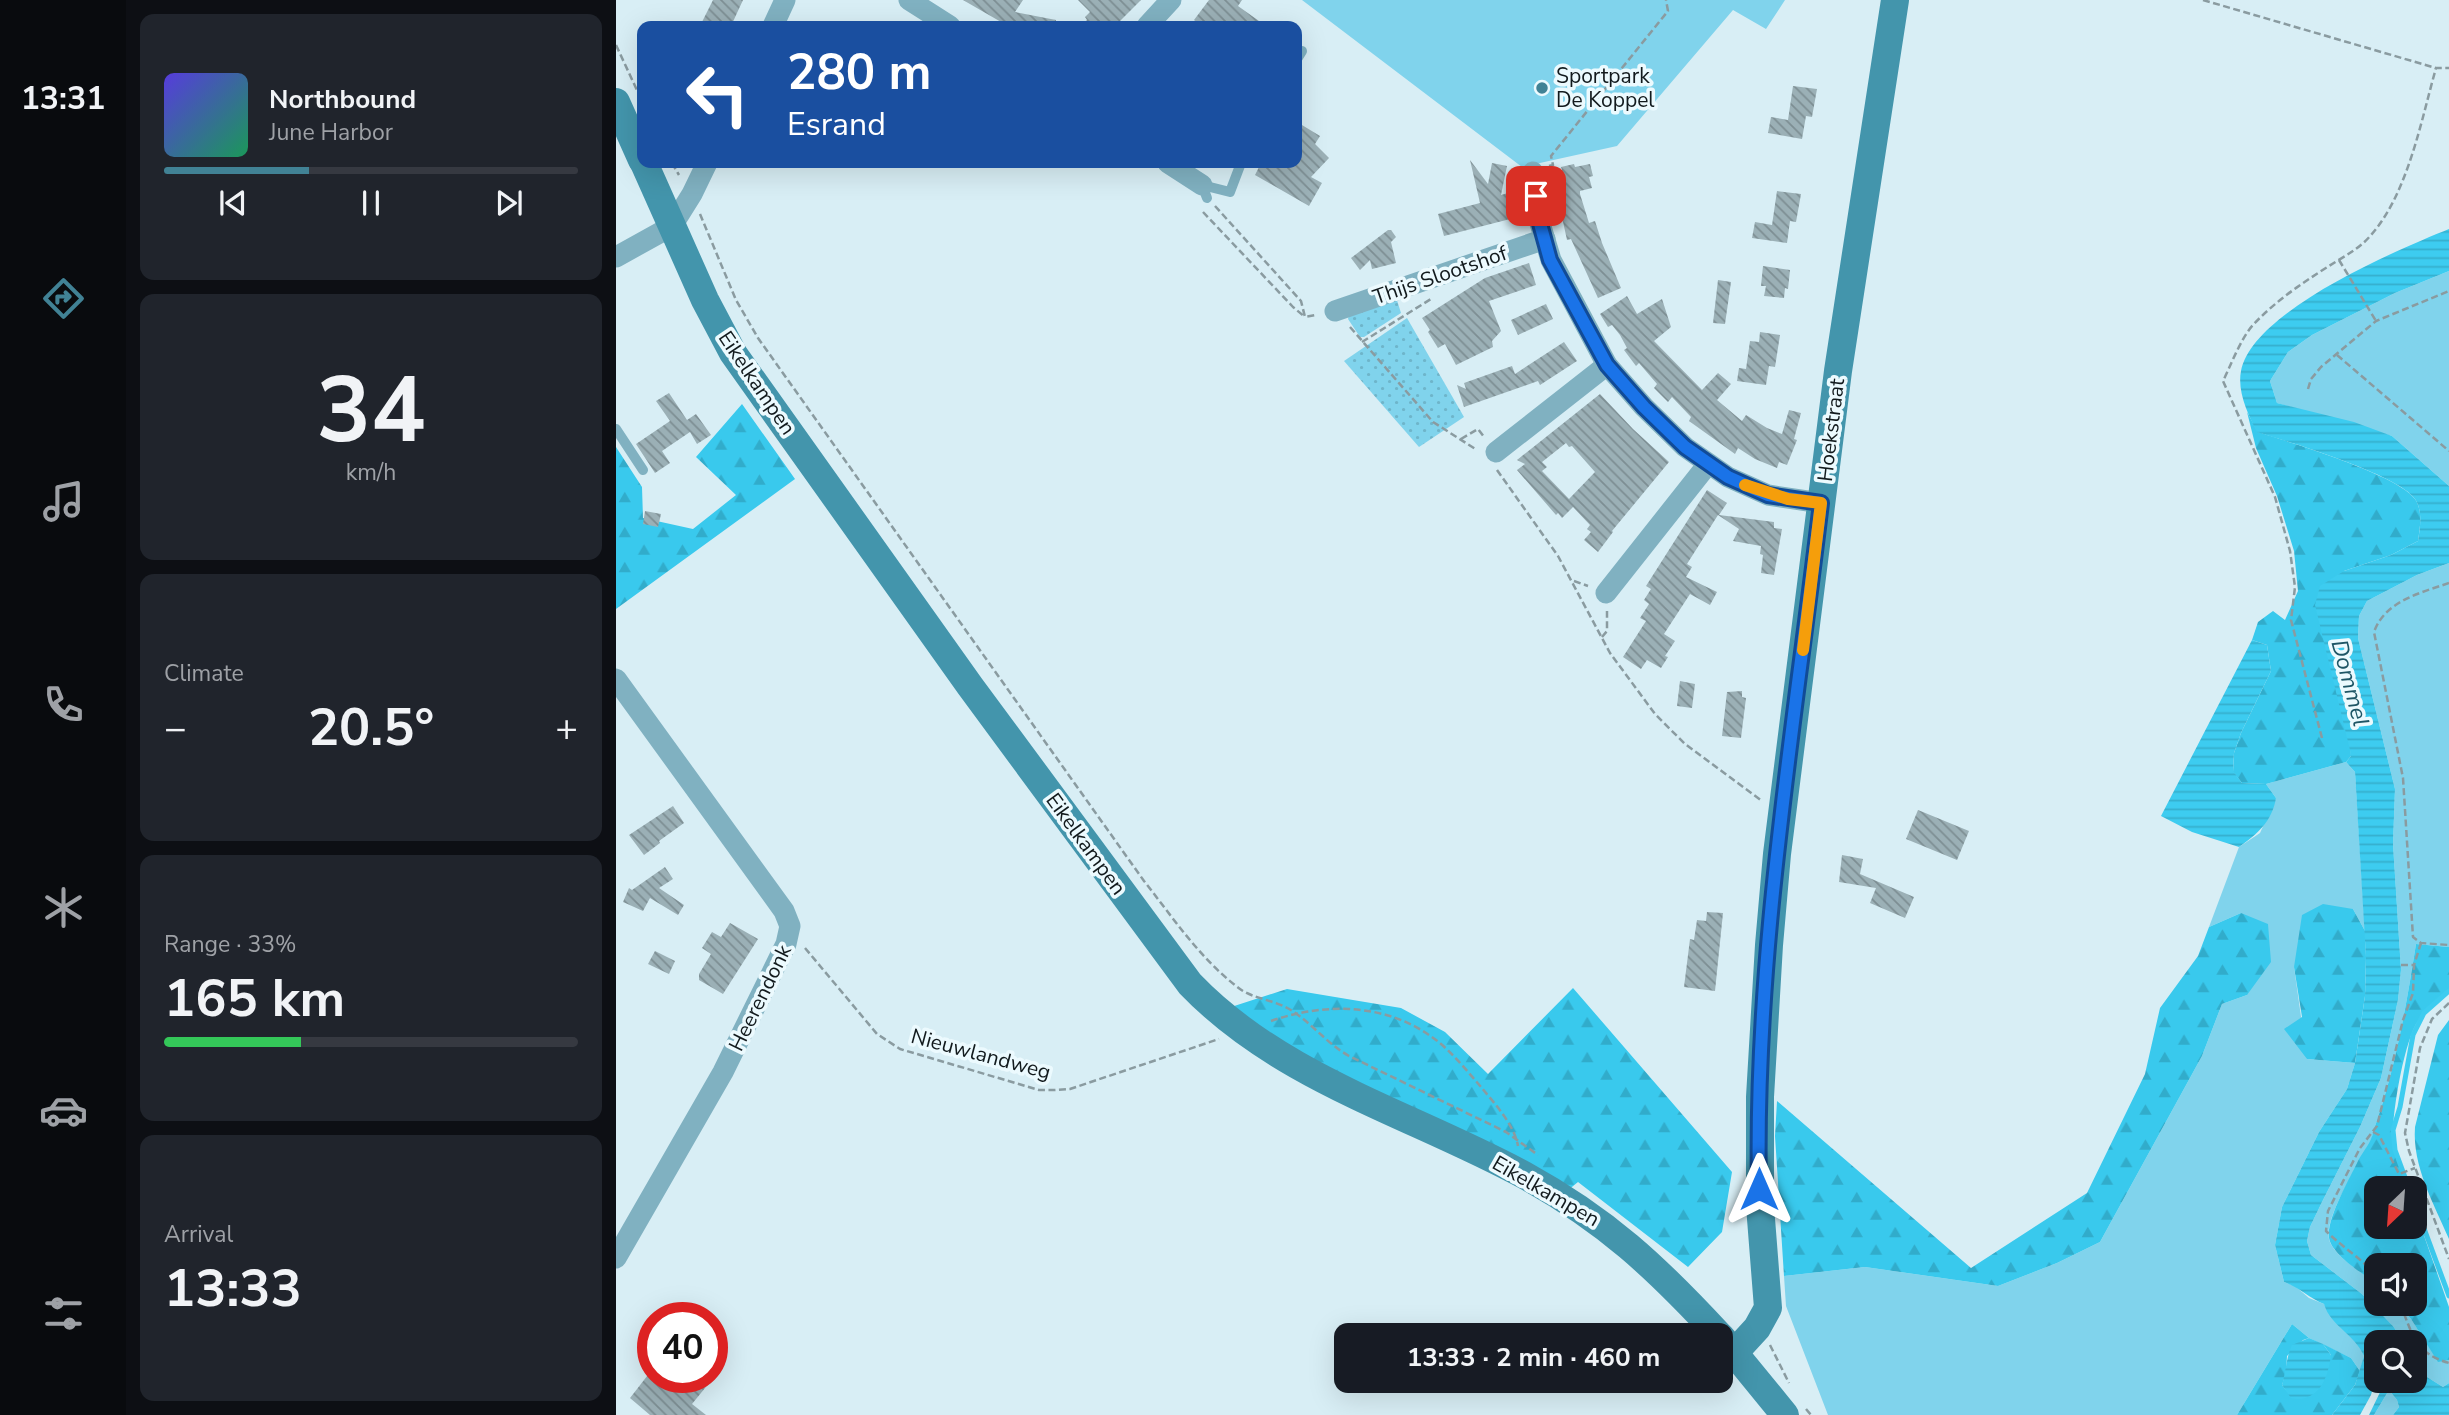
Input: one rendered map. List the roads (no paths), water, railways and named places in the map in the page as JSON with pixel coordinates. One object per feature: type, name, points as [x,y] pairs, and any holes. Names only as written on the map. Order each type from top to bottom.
[{"type":"street","points":[[775,21],[785,0]]},
{"type":"street","points":[[909,0],[942,21]]},
{"type":"street","points":[[1152,21],[1171,0]]},
{"type":"street","name":"Hoekstraat","points":[[1733,1338],[1757,1328],[1768,1308],[1760,1206],[1760,1097],[1769,945],[1821,503],[1868,169],[1895,0]]},
{"type":"street","name":"Eikelkampen","points":[[616,102],[637,148]]},
{"type":"street","name":"Eikelkampen","points":[[646,168],[705,300],[733,353],[1177,968],[1205,999],[1244,1030],[1296,1065],[1498,1162],[1599,1220],[1644,1258],[1707,1323]]},
{"type":"street","points":[[616,257],[671,226],[692,194],[705,168]]},
{"type":"street","points":[[1173,168],[1202,196]]},
{"type":"street","points":[[1533,172],[1539,220],[1550,260],[1607,365],[1663,427],[1728,477],[1768,495],[1821,503]]},
{"type":"street","name":"Thijs Slootshof","points":[[1335,311],[1545,239]]},
{"type":"street","points":[[1490,456],[1607,365]]},
{"type":"street","points":[[1606,593],[1708,464]]},
{"type":"street","name":"Heerendonk","points":[[616,679],[784,911],[790,926],[789,938],[723,1072],[616,1258]]},
{"type":"street","name":"Eikelkampen","points":[[1733,1349],[1795,1410]]},
{"type":"lane","points":[[1202,196],[1230,192],[1239,168]]},
{"type":"lane","points":[[616,429],[643,470]]},
{"type":"water","name":"Dommel","points":[[2449,229],[2449,271],[2395,293],[2312,335],[2288,352],[2270,381],[2277,403],[2354,422],[2392,436],[2449,486],[2449,563],[2417,575],[2367,601],[2359,616],[2358,638],[2395,789],[2393,844],[2401,970],[2398,1000],[2381,1078],[2360,1127],[2310,1227],[2307,1241],[2311,1255],[2364,1296],[2364,1316],[2383,1316],[2396,1330],[2364,1330],[2364,1356],[2355,1341],[2332,1319],[2324,1304],[2284,1282],[2275,1245],[2282,1207],[2319,1132],[2347,1089],[2355,1063],[2365,996],[2366,957],[2355,772],[2346,762],[2351,756],[2350,750],[2315,605],[2320,586],[2344,571],[2391,555],[2418,541],[2420,514],[2415,499],[2388,480],[2342,460],[2257,432],[2244,403],[2240,379],[2251,349],[2271,326],[2298,305],[2363,267]]},
{"type":"water","points":[[2252,640],[2267,645],[2271,671],[2241,733],[2234,753],[2233,771],[2242,783],[2266,784],[2276,798],[2271,814],[2263,826],[2239,847],[2192,832],[2161,816]]},
{"type":"water","points":[[2309,1338],[2323,1344],[2331,1355],[2327,1372],[2315,1393],[2301,1399],[2291,1398],[2282,1385],[2288,1355],[2292,1345]]},
{"type":"water","points":[[2364,1356],[2364,1393],[2371,1395],[2360,1415],[2332,1415],[2355,1385]]},
{"type":"water","points":[[2427,1377],[2443,1387],[2449,1383],[2449,1415],[2393,1415],[2399,1407],[2391,1393],[2427,1393]]},
{"type":"water","points":[[2380,1393],[2387,1393],[2374,1415],[2369,1415]]},
{"type":"waterway","points":[[2405,1176],[2395,1150],[2393,1130],[2400,1107],[2413,1035],[2424,1013],[2449,991]]},
{"type":"waterway","points":[[2427,1236],[2449,1296]]},
{"type":"place","name":"Sportpark De Koppel","points":[[1542,88]]}]
